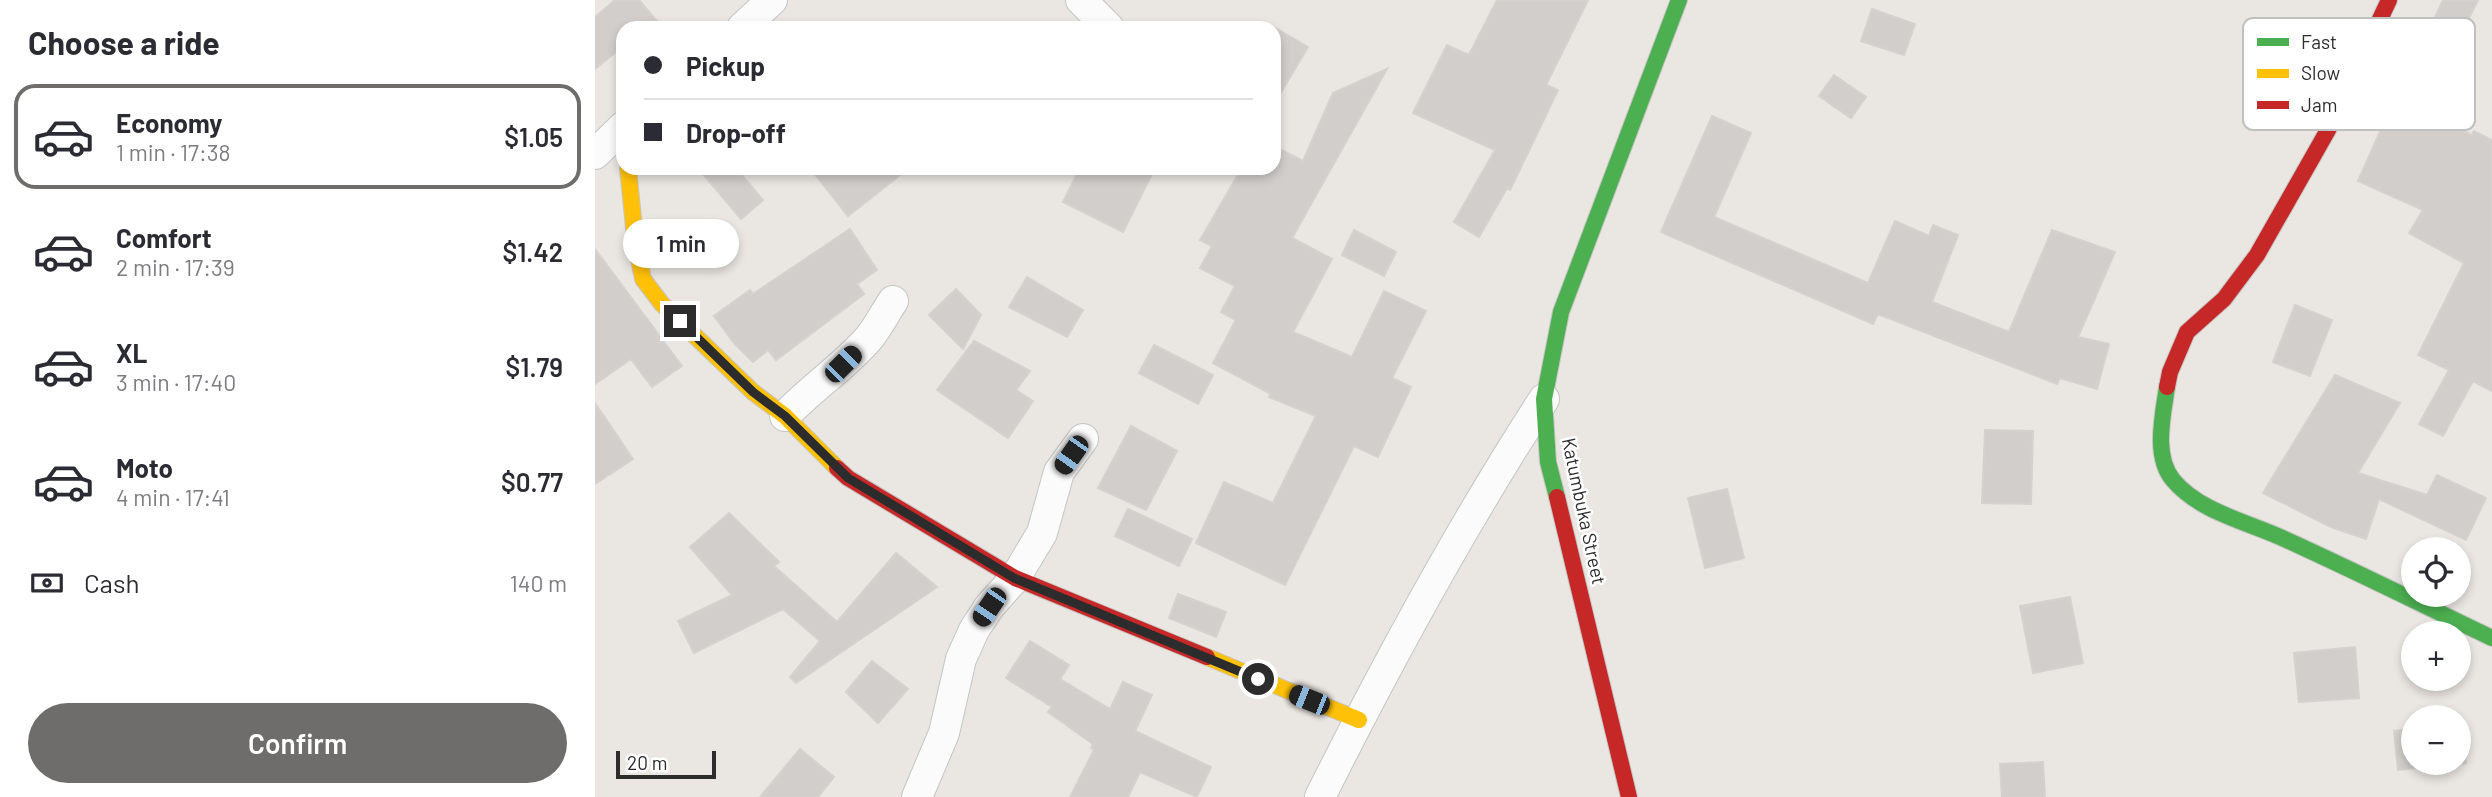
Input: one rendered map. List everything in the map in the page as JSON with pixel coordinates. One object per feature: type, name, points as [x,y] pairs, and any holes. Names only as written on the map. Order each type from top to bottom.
[{"type":"street","points":[[750,21],[772,0]]},
{"type":"street","points":[[1081,0],[1102,21]]},
{"type":"street","name":"Katumbuka Street","points":[[1629,797],[1548,462],[1544,399],[1561,312],[1679,0]]},
{"type":"street","points":[[2381,18],[2389,0]]},
{"type":"street","points":[[2328,130],[2257,255],[2224,299],[2187,332],[2170,372],[2162,418],[2162,455],[2172,479],[2201,504],[2280,537],[2492,638]]},
{"type":"street","points":[[595,154],[616,134]]},
{"type":"street","points":[[629,175],[635,238],[643,279],[662,304],[753,392],[785,416],[848,478],[1014,578],[1359,720]]},
{"type":"street","points":[[785,416],[870,336],[893,301]]},
{"type":"street","points":[[1321,797],[1359,720],[1487,487],[1544,399]]},
{"type":"street","points":[[917,797],[943,733],[961,659],[974,630],[989,607],[1014,578],[1042,533],[1059,472],[1083,439]]},
{"type":"building","points":[[615,0],[639,0],[657,21],[616,21],[616,52],[595,69],[595,17]]},
{"type":"building","points":[[1497,0],[1588,0],[1546,85],[1558,90],[1510,190],[1507,188],[1479,237],[1454,222],[1495,150],[1413,113],[1447,45],[1469,55]]},
{"type":"building","points":[[2443,0],[2478,0],[2469,18],[2435,18]]},
{"type":"building","points":[[1872,9],[1915,24],[1904,55],[1861,41]]},
{"type":"building","points":[[1281,31],[1308,47],[1281,92]]},
{"type":"building","points":[[1387,69],[1292,238],[1332,259],[1293,332],[1352,357],[1384,291],[1426,311],[1392,378],[1411,387],[1378,457],[1354,446],[1285,585],[1196,543],[1224,482],[1273,503],[1316,416],[1269,397],[1271,394],[1213,363],[1236,320],[1221,312],[1235,286],[1200,268],[1212,246],[1200,240],[1238,175],[1281,175],[1281,150],[1303,161],[1333,93]]},
{"type":"building","points":[[1834,75],[1866,97],[1851,118],[1819,96]]},
{"type":"building","points":[[1712,116],[1751,133],[1714,217],[1868,283],[1895,221],[1929,236],[1933,225],[1958,235],[1932,302],[2009,332],[2052,230],[2115,252],[2078,337],[2109,344],[2097,389],[2060,378],[2057,384],[1878,314],[1873,324],[1661,232]]},
{"type":"building","points":[[2381,130],[2461,130],[2472,135],[2474,131],[2492,140],[2492,391],[2473,381],[2443,436],[2419,424],[2449,370],[2418,355],[2464,263],[2409,233],[2423,210],[2358,181]]},
{"type":"building","points":[[704,175],[742,175],[763,200],[741,219]]},
{"type":"building","points":[[816,175],[900,175],[848,216]]},
{"type":"building","points":[[1076,175],[1152,175],[1123,232],[1063,202]]},
{"type":"building","points":[[850,229],[877,270],[857,284],[864,294],[776,360],[768,350],[753,362],[734,343],[714,316],[750,290],[753,294]]},
{"type":"building","points":[[1354,230],[1396,252],[1384,276],[1342,255]]},
{"type":"building","points":[[595,249],[682,366],[652,387],[631,359],[595,384]]},
{"type":"building","points":[[1027,277],[1083,310],[1067,337],[1009,307]]},
{"type":"building","points":[[956,289],[981,315],[963,349],[929,315]]},
{"type":"building","points":[[2295,305],[2332,320],[2310,376],[2273,362]]},
{"type":"building","points":[[974,341],[1030,371],[1016,390],[1033,401],[1008,438],[937,390]]},
{"type":"building","points":[[1154,345],[1213,375],[1198,404],[1139,373]]},
{"type":"building","points":[[2335,375],[2400,403],[2358,473],[2427,495],[2437,475],[2486,498],[2467,537],[2460,537],[2379,499],[2366,539],[2331,527],[2263,493]]},
{"type":"building","points":[[595,403],[633,459],[595,484]]},
{"type":"building","points":[[1131,426],[1177,451],[1146,510],[1098,488]]},
{"type":"building","points":[[1985,430],[2033,431],[2031,504],[1982,503]]},
{"type":"building","points":[[1727,489],[1744,558],[1705,568],[1688,498]]},
{"type":"building","points":[[1128,509],[1192,539],[1179,566],[1115,536]]},
{"type":"building","points":[[729,513],[779,562],[774,566],[837,622],[896,553],[937,587],[796,683],[790,677],[820,641],[783,609],[694,653],[678,621],[732,595],[690,547]]},
{"type":"building","points":[[1178,594],[1226,612],[1216,637],[1169,618]]},
{"type":"building","points":[[2070,597],[2083,663],[2033,673],[2020,606]]},
{"type":"building","points":[[1030,641],[1069,665],[1060,679],[1110,709],[1123,682],[1152,695],[1135,731],[1211,767],[1197,797],[1140,772],[1128,797],[1070,797],[1094,750],[1091,748],[1093,744],[1048,712],[1052,707],[1006,678]]},
{"type":"building","points":[[2355,647],[2359,698],[2299,702],[2294,653]]},
{"type":"building","points":[[872,661],[908,689],[878,723],[846,692]]},
{"type":"building","points":[[2401,730],[2401,770],[2398,770],[2394,731]]},
{"type":"building","points":[[800,749],[834,777],[818,797],[760,797]]},
{"type":"building","points":[[2043,762],[2045,797],[2002,797],[2000,764]]},
{"type":"traffic: fast","points":[[1557,497],[1548,462],[1544,399],[1561,312],[1679,0]]},
{"type":"traffic: fast","points":[[2167,387],[2161,447],[2167,470],[2184,491],[2223,514],[2307,549],[2492,638]]},
{"type":"traffic: slow","points":[[629,175],[635,238],[643,279],[662,304],[753,392],[785,416],[837,468]]},
{"type":"traffic: slow","points":[[1207,657],[1359,720]]},
{"type":"traffic: jam","points":[[2381,18],[2389,0]]},
{"type":"traffic: jam","points":[[2167,387],[2170,372],[2187,332],[2224,299],[2257,255],[2328,130]]},
{"type":"traffic: jam","points":[[837,468],[848,478],[1015,578],[1207,657]]},
{"type":"traffic: jam","points":[[1557,497],[1629,797]]},
{"type":"route","points":[[680,321],[753,392],[785,416],[848,478],[1014,578],[1258,679]]}]
